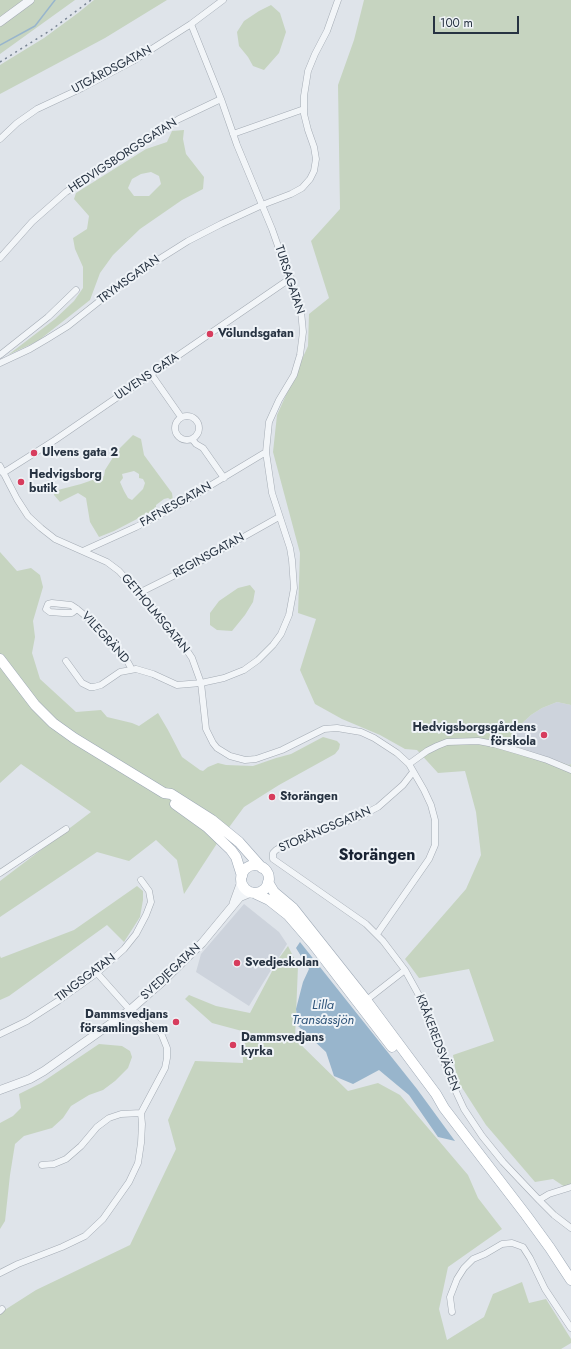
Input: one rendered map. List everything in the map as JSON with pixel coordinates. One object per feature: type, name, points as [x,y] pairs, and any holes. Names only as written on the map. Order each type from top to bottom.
[{"type":"main road","points":[[0,659],[35,706],[53,723],[74,738],[164,793],[171,794],[212,820],[238,842],[267,874],[268,882],[274,892],[293,908],[362,1003]]},
{"type":"main road","points":[[164,793],[168,800],[207,827],[231,850],[236,857],[245,888],[269,900],[288,915],[362,1003],[436,1094],[444,1108],[530,1220],[571,1280]]},
{"type":"main road","points":[[242,878],[245,870],[250,867],[256,866],[262,868]]},
{"type":"main road","points":[[253,893],[263,890],[268,882]]},
{"type":"street","points":[[0,22],[30,0]]},
{"type":"street","name":"UTGÅRDSGATAN","points":[[0,139],[17,123],[37,109],[82,88],[133,61],[191,24],[224,0]]},
{"type":"street","name":"TRYMSGATAN","points":[[0,363],[30,349],[68,326],[126,280],[162,257],[221,224],[302,188],[310,179],[314,171],[316,160],[304,109],[304,96],[308,71],[327,31],[338,0]]},
{"type":"street","name":"TURSAGATAN","points":[[131,669],[143,670],[177,686],[202,683],[244,670],[258,660],[273,645],[286,623],[292,599],[293,578],[290,548],[272,493],[266,452],[269,422],[279,400],[294,375],[300,355],[304,332],[301,312],[291,278],[233,134],[221,99],[191,24]]},
{"type":"street","name":"HEDVIGSBORGSGATAN","points":[[0,258],[44,210],[83,180],[135,145],[180,119],[221,99]]},
{"type":"street","points":[[233,134],[304,109]]},
{"type":"street","name":"ULVENS GATA","points":[[1,470],[55,440],[291,278]]},
{"type":"street","points":[[0,355],[48,317],[76,290]]},
{"type":"street","points":[[151,374],[181,417]]},
{"type":"street","points":[[189,416],[197,421],[200,429],[196,437],[186,440],[182,439],[176,432],[176,423],[181,417],[189,416]]},
{"type":"street","points":[[192,439],[196,444],[203,448],[224,478]]},
{"type":"street","name":"FAFNESGATAN","points":[[83,551],[173,508],[266,452]]},
{"type":"street","name":"GETHOLMSGATAN","points":[[1,470],[28,516],[55,539],[107,562],[119,571],[182,644],[192,658],[202,683],[206,729],[217,748],[230,756],[245,760],[256,759],[282,750],[324,729],[337,728],[361,732],[374,738],[397,753],[409,764],[431,805],[435,820],[435,845],[425,865],[377,934]]},
{"type":"street","name":"REGINSGATAN","points":[[139,593],[184,571],[279,517]]},
{"type":"street","name":"VILEGRÄND","points":[[77,609],[94,623],[113,644],[126,659],[131,669]]},
{"type":"street","points":[[66,661],[82,682],[94,688],[120,672],[131,669]]},
{"type":"street","points":[[409,764],[427,751],[447,742],[471,741],[494,744],[547,760],[571,770]]},
{"type":"street","name":"STORÄNGSGATAN","points":[[272,856],[276,850],[286,844],[361,816],[378,807],[403,785],[414,772]]},
{"type":"street","points":[[0,873],[66,829]]},
{"type":"street","name":"KRÅKEREDSVÄGEN","points":[[272,856],[274,860],[350,912],[377,934],[404,970],[421,999],[451,1082],[464,1109],[482,1136],[539,1200],[554,1215],[571,1228]]},
{"type":"street","name":"SVEDJEGATAN","points":[[232,906],[242,878]]},
{"type":"street","name":"TINGSGATAN","points":[[0,1034],[27,1021],[97,973],[124,949],[136,934],[146,915],[150,902],[149,891],[141,880]]},
{"type":"street","name":"SVEDJEGATAN","points":[[0,1090],[30,1079],[44,1071],[130,1010],[168,977],[202,943],[240,897],[253,893]]},
{"type":"street","points":[[362,1003],[404,970]]},
{"type":"street","points":[[0,1273],[85,1236],[103,1219],[129,1182],[138,1163],[141,1143],[141,1113],[165,1068],[167,1048],[161,1033],[130,1010],[97,973]]},
{"type":"street","points":[[42,1165],[54,1164],[66,1159],[81,1146],[97,1127],[109,1118],[121,1114],[141,1113]]},
{"type":"street","points":[[539,1200],[549,1194],[571,1187]]},
{"type":"street","points":[[452,1312],[450,1297],[457,1279],[464,1268],[473,1259],[502,1244],[512,1243],[523,1247],[545,1289],[571,1328]]},
{"type":"shaded area","name":"Hedvigsborgsgårdens förskola","points":[[557,702],[571,705],[571,764],[569,765],[514,747],[517,728],[531,715],[542,708]]},
{"type":"shaded area","name":"Svedjeskolan","points":[[244,904],[279,932],[287,944],[249,1006],[196,972],[201,954]]},
{"type":"green space","points":[[0,0],[75,0],[0,54]]},
{"type":"green space","points":[[94,0],[167,0],[105,38],[0,94],[0,65],[44,38]]},
{"type":"green space","points":[[364,0],[571,0],[571,705],[557,702],[542,708],[531,715],[517,728],[514,746],[569,765],[571,764],[571,1191],[553,1179],[535,1182],[486,1125],[457,1080],[453,1055],[494,1041],[469,969],[419,978],[405,959],[466,889],[481,855],[476,812],[465,771],[438,773],[417,750],[405,749],[380,735],[342,719],[315,704],[300,670],[316,619],[298,613],[300,553],[273,452],[277,415],[308,346],[309,314],[329,298],[311,241],[340,209],[338,85],[354,40]]},
{"type":"green space","points":[[271,5],[280,13],[286,32],[279,53],[264,70],[253,66],[239,46],[237,32],[244,21]]},
{"type":"green space","points":[[184,130],[183,139],[186,154],[204,177],[203,189],[182,200],[140,229],[113,255],[100,273],[90,300],[38,341],[8,355],[55,319],[74,301],[83,288],[83,267],[75,249],[73,238],[87,229],[89,216],[74,199],[76,193],[146,149],[167,142],[172,131]],"holes":[[[151,172],[159,176],[161,184],[149,196],[134,196],[128,188],[132,179],[141,174]]]},
{"type":"green space","points":[[133,435],[141,439],[144,455],[172,493],[173,501],[168,498],[164,499],[156,505],[156,509],[114,531],[99,537],[90,522],[86,498],[78,493],[60,502],[54,495],[54,491],[104,476],[105,470],[117,451]],"holes":[[[134,471],[139,474],[139,478],[143,479],[145,483],[143,489],[132,500],[128,498],[120,482],[123,478],[122,474]]]},
{"type":"green space","points":[[0,552],[17,571],[31,568],[40,575],[43,587],[33,621],[35,637],[32,653],[40,679],[76,712],[101,710],[107,717],[139,726],[158,713],[182,757],[203,771],[218,763],[226,765],[253,766],[291,754],[323,737],[337,741],[340,744],[339,749],[335,754],[279,785],[244,807],[216,845],[184,894],[177,860],[156,840],[129,861],[97,852],[0,917],[0,881],[91,812],[21,764],[0,783]]},
{"type":"green space","points":[[250,585],[255,591],[253,602],[232,631],[217,630],[210,625],[210,613],[219,601],[238,588]]},
{"type":"green space","points":[[137,886],[143,891],[140,917],[124,942],[107,925],[9,996],[0,1000],[0,956],[1,958],[74,930]]},
{"type":"green space","points":[[288,946],[298,966],[295,1039],[348,1091],[378,1083],[400,1095],[468,1175],[478,1198],[502,1229],[448,1267],[439,1309],[447,1340],[484,1317],[493,1294],[522,1282],[529,1303],[546,1299],[571,1339],[571,1343],[561,1349],[0,1349],[0,1313],[36,1290],[130,1245],[176,1149],[168,1120],[195,1061],[243,1063],[242,1031],[212,1023],[185,999],[189,995],[216,1006],[250,1013],[279,958]]},
{"type":"green space","points":[[99,1044],[122,1046],[130,1051],[132,1057],[128,1068],[103,1090],[89,1095],[71,1106],[63,1118],[52,1128],[24,1136],[15,1144],[5,1221],[0,1229],[0,1123],[13,1116],[21,1108],[19,1094],[41,1083]]},
{"type":"water","name":"Lilla Transåssjön","points":[[300,942],[417,1089],[455,1141],[438,1137],[409,1095],[379,1070],[353,1084],[334,1076],[326,1052],[298,1026],[296,1009],[303,982],[309,969],[296,948]]},
{"type":"waterway","points":[[0,45],[35,26],[55,0]]},
{"type":"railway","points":[[0,62],[51,30],[91,0]]},
{"type":"place","name":"Völundsgatan","points":[[210,334]]},
{"type":"place","name":"Ulvens gata 2","points":[[34,453]]},
{"type":"place","name":"Hedvigsborg butik","points":[[21,482]]},
{"type":"place","name":"Hedvigsborgsgårdens förskola","points":[[544,735]]},
{"type":"place","name":"Storängen","points":[[272,797]]},
{"type":"place","name":"Svedjeskolan","points":[[237,963]]},
{"type":"place","name":"Dammsvedjans församlingshem","points":[[176,1022]]},
{"type":"place","name":"Dammsvedjans kyrka","points":[[233,1045]]},
{"type":"district","name":"Storängen","points":[[377,856]]}]
